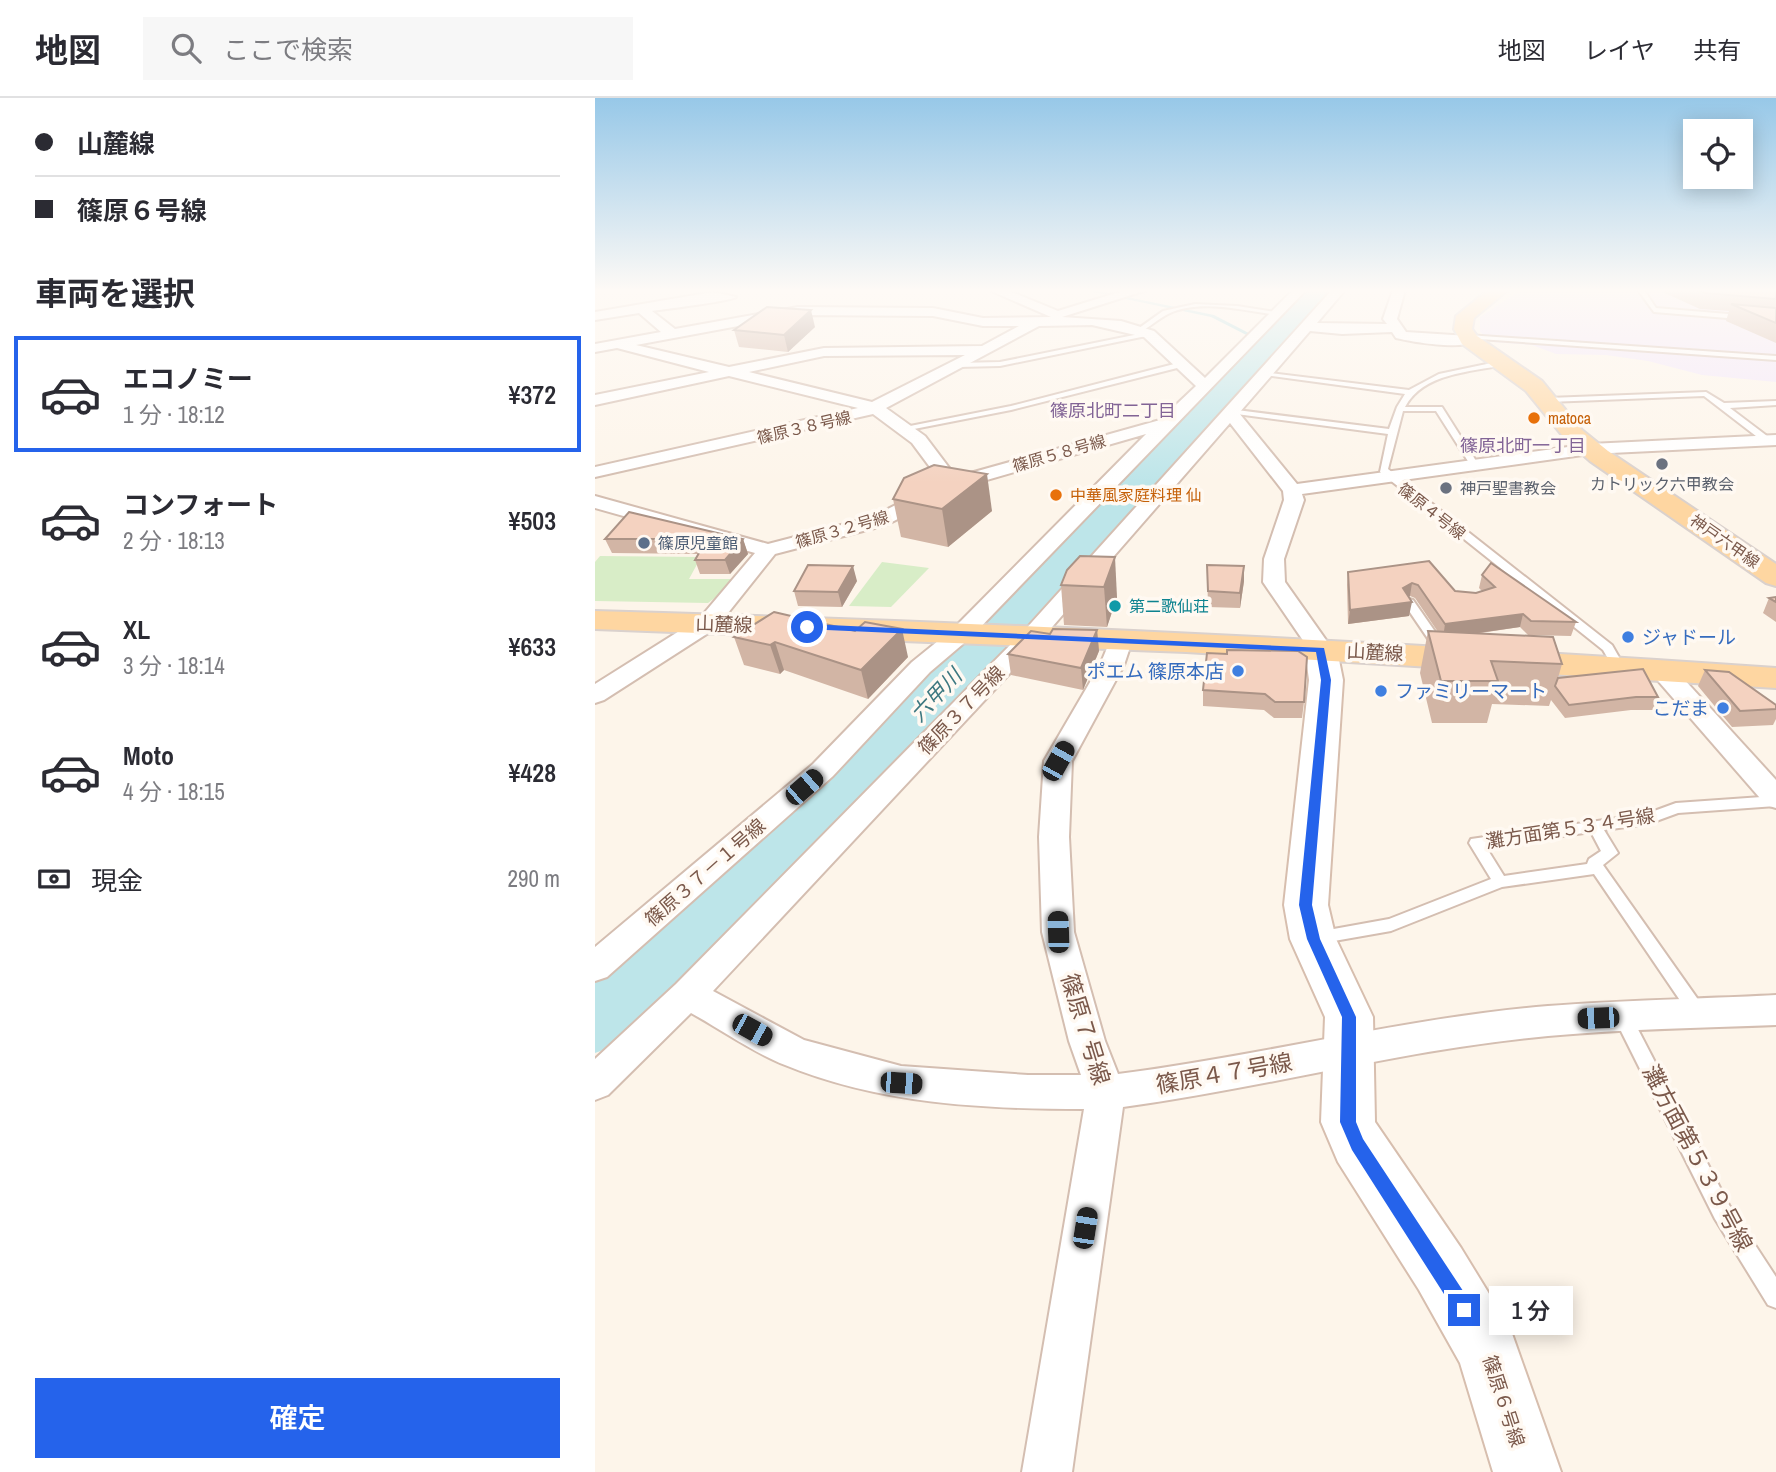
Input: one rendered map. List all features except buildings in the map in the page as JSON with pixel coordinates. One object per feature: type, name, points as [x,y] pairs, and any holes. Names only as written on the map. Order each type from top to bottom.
[{"type":"main road","name":"神戸六甲線","points":[[1489,354],[1548,400],[1574,435],[1590,449],[1773,573]]},
{"type":"main road","name":"山麓線","points":[[595,620],[962,633],[1445,655],[1776,678]]},
{"type":"street","points":[[659,354],[873,407],[909,427],[932,453],[952,484]]},
{"type":"street","points":[[595,400],[813,354]]},
{"type":"street","name":"篠原３８号線","points":[[595,472],[861,413],[978,354]]},
{"type":"street","points":[[1170,354],[1220,396],[1292,490],[1590,449],[1772,440]]},
{"type":"street","name":"篠原３７－１号線","points":[[599,961],[823,770],[921,667],[962,633],[1166,423],[1220,396],[1244,354]]},
{"type":"street","name":"篠原３７号線","points":[[595,1083],[688,994],[1031,636],[1220,396],[1262,374],[1280,354]]},
{"type":"street","name":"篠原５８号線","points":[[952,484],[1166,423]]},
{"type":"street","name":"篠原３２号線","points":[[768,550],[879,521],[952,484]]},
{"type":"street","name":"篠原６号線","points":[[1292,490],[1294,500],[1274,559],[1275,582],[1321,650],[1326,680],[1306,905],[1313,939],[1349,1017],[1348,1122],[1357,1144],[1440,1269],[1488,1350],[1527,1472]]},
{"type":"street","points":[[595,502],[768,550],[708,623],[595,695]]},
{"type":"street","name":"篠原７号線","points":[[1047,1472],[1106,1092],[1087,1041],[1058,932],[1053,837],[1058,761],[1112,665],[1120,641]]},
{"type":"street","points":[[1662,670],[1776,800]]},
{"type":"street","name":"篠原４７号線","points":[[688,994],[795,1053],[901,1083],[1028,1092],[1106,1092],[1209,1079],[1350,1049],[1547,1021],[1776,1010]]},
{"type":"lane","points":[[958,365],[1000,365],[1047,354]]},
{"type":"lane","points":[[1716,354],[1776,358]]},
{"type":"lane","points":[[1262,374],[1410,392],[1434,380],[1501,363]]},
{"type":"lane","points":[[909,427],[1011,408],[1182,364]]},
{"type":"lane","name":"篠原４号線","points":[[1410,392],[1393,432],[1383,470],[1388,477],[1608,648],[1618,666]]},
{"type":"lane","points":[[1548,400],[1706,394],[1772,440]]},
{"type":"lane","points":[[1220,396],[1393,432]]},
{"type":"lane","points":[[1722,406],[1776,403]]},
{"type":"lane","points":[[1401,409],[1439,409],[1474,464]]},
{"type":"lane","points":[[1409,602],[1445,655]]},
{"type":"lane","name":"灘方面第５３４号線","points":[[1500,882],[1476,843],[1648,819],[1676,808],[1776,800]]},
{"type":"lane","points":[[1594,825],[1610,853],[1594,863],[1699,1014]]},
{"type":"lane","points":[[1313,939],[1391,925],[1500,882],[1597,868]]},
{"type":"lane","name":"灘方面第５３９号線","points":[[1623,1017],[1722,1212],[1776,1297]]},
{"type":"shaded area","points":[[1562,354],[1776,354],[1776,382],[1702,375],[1648,361],[1606,355]]},
{"type":"green space","points":[[600,556],[701,557],[689,579],[734,579],[732,585],[708,603],[595,601],[595,562]]},
{"type":"green space","points":[[882,562],[929,568],[891,607],[849,606]]},
{"type":"waterway","name":"六甲川","points":[[595,1023],[823,814],[1258,354]]},
{"type":"place","name":"matoca","points":[[1534,418]]},
{"type":"place","name":"カトリック六甲教会","points":[[1662,464]]},
{"type":"place","name":"神戸聖書教会","points":[[1446,488]]},
{"type":"place","name":"中華風家庭料理 仙","points":[[1056,495]]},
{"type":"place","name":"篠原児童館","points":[[644,543]]},
{"type":"place","name":"第二歌仙荘","points":[[1115,606]]},
{"type":"place","name":"ジャドール","points":[[1628,637]]},
{"type":"place","name":"ポエム 篠原本店","points":[[1238,671]]},
{"type":"place","name":"ファミリーマート","points":[[1381,691]]},
{"type":"place","name":"こだま","points":[[1723,708]]},
{"type":"district","name":"篠原北町二丁目","points":[[1113,410]]},
{"type":"district","name":"篠原北町一丁目","points":[[1523,445]]},
{"type":"route","points":[[807,627],[1321,650],[1326,680],[1306,905],[1313,939],[1349,1017],[1348,1122],[1357,1144],[1464,1310]]}]
